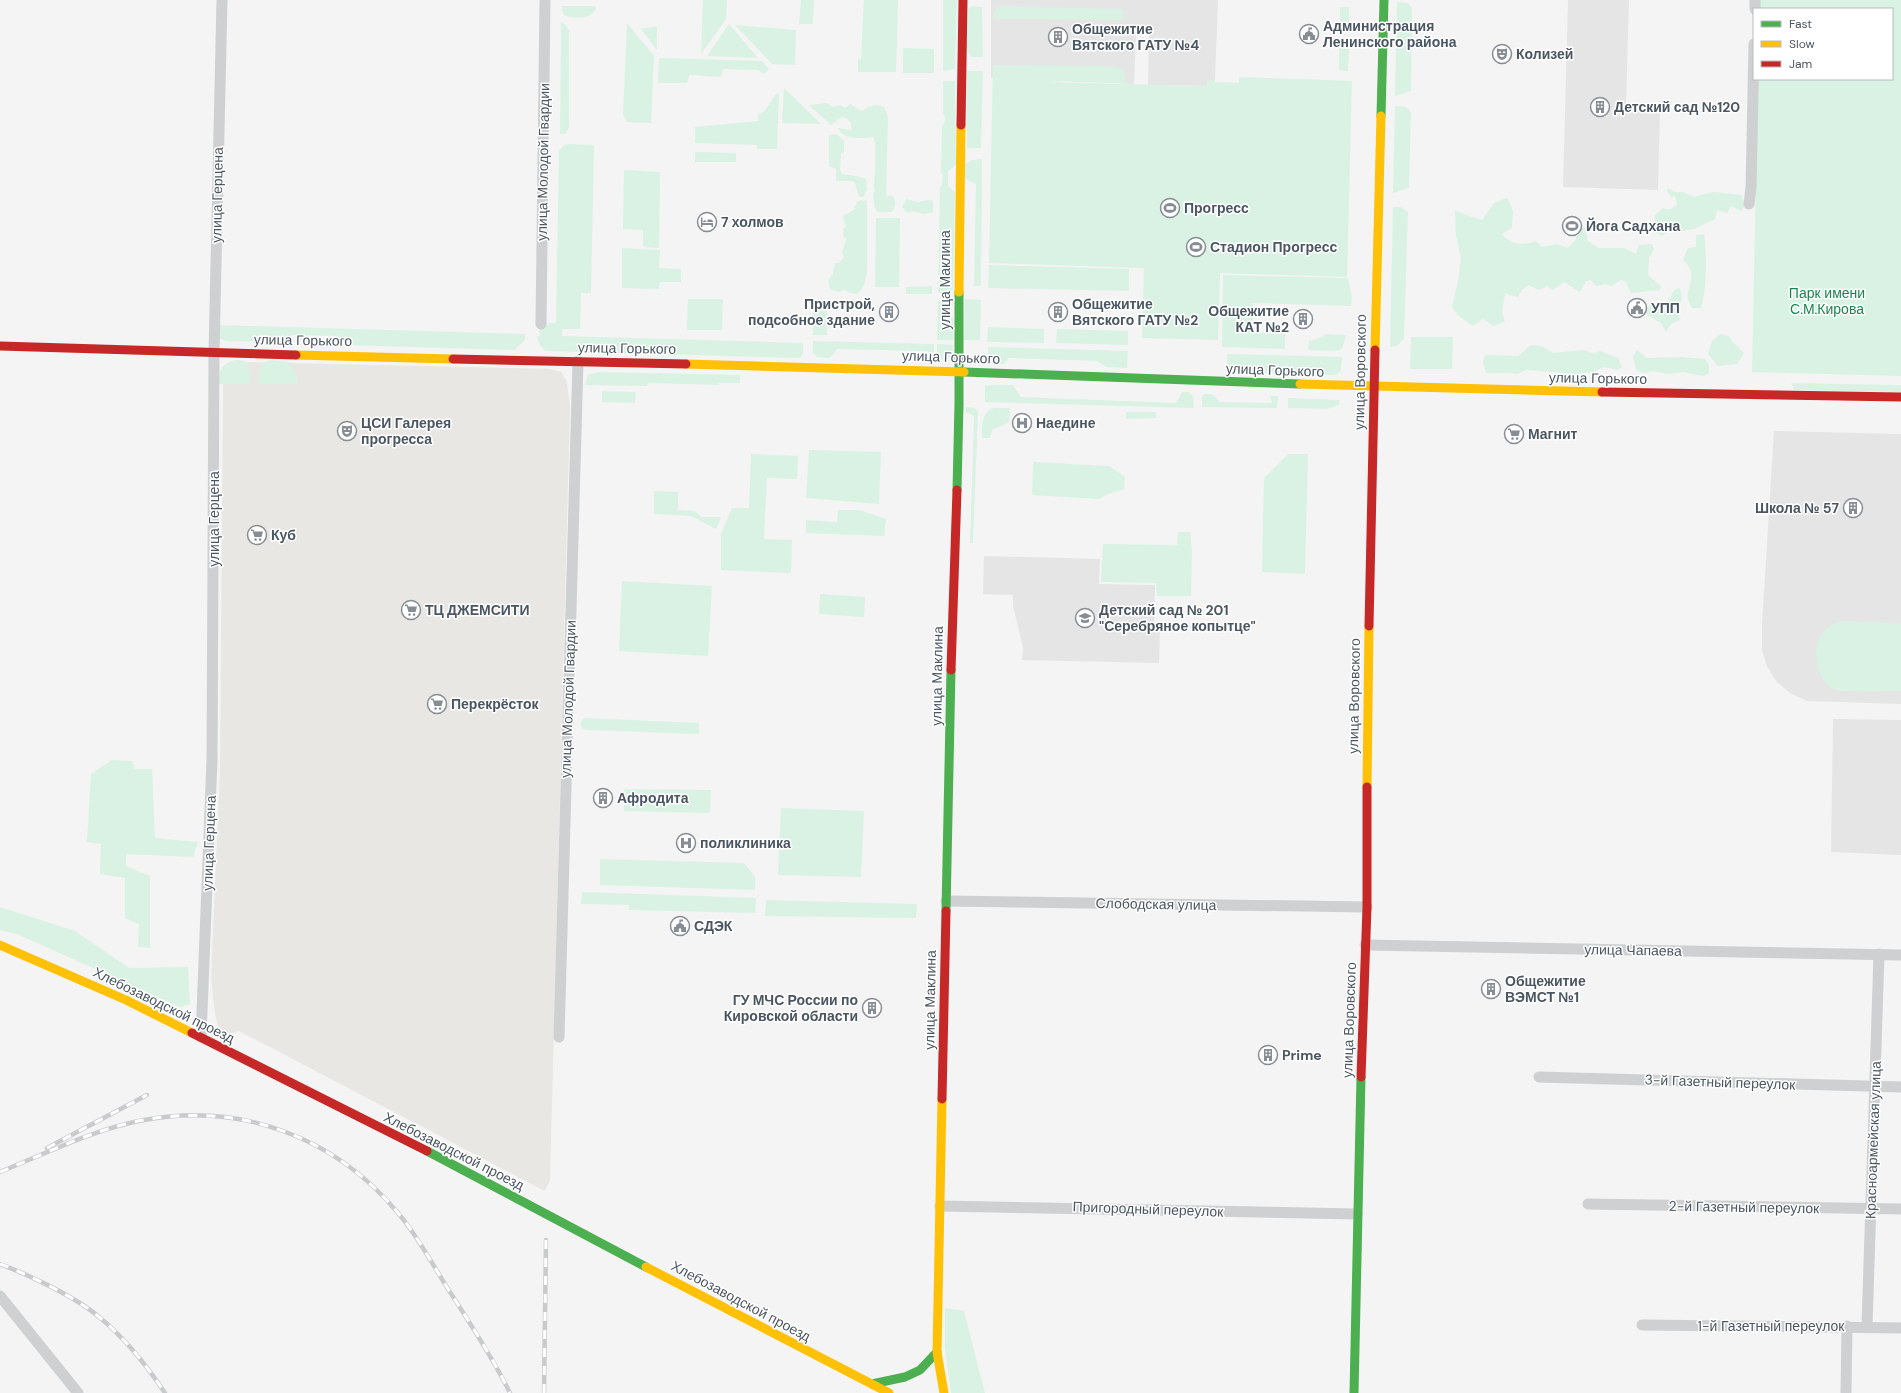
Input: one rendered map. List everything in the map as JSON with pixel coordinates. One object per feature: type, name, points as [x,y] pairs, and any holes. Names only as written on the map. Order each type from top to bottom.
[{"type":"street","name":"улица Герцена","points":[[201,1037],[212,760],[214,352],[222,0]]},
{"type":"street","name":"улица Молодой Гвардии","points":[[541,324],[545,0]]},
{"type":"street","name":"улица Маклина","points":[[944,1393],[937,1352],[959,371],[963,0]]},
{"type":"street","name":"улица Воровского","points":[[1354,1393],[1357,1214],[1367,907],[1368,720],[1374,387],[1384,0]]},
{"type":"street","points":[[1749,204],[1751,188],[1753,80]]},
{"type":"street","name":"улица Горького","points":[[0,346],[119,351],[214,352],[959,371],[1374,387],[1901,397]]},
{"type":"street","name":"улица Молодой Гвардии","points":[[559,1037],[578,361]]},
{"type":"street","name":"Слободская улица","points":[[946,901],[1367,907]]},
{"type":"street","name":"Хлебозаводской проезд","points":[[0,945],[126,1000],[201,1037],[466,1171],[545,1215],[889,1393]]},
{"type":"street","name":"улица Чапаева","points":[[1365,945],[1901,954]]},
{"type":"street","name":"Красноармейская улица","points":[[1867,1326],[1879,954]]},
{"type":"street","name":"3-й Газетный переулок","points":[[1539,1077],[1901,1087]]},
{"type":"street","name":"2-й Газетный переулок","points":[[1588,1204],[1901,1209]]},
{"type":"street","name":"Пригородный переулок","points":[[940,1206],[1357,1214]]},
{"type":"street","points":[[0,1296],[78,1393]]},
{"type":"street","name":"1-й Газетный переулок","points":[[1642,1325],[1867,1326],[1901,1328]]},
{"type":"street","points":[[1846,1393],[1847,1326]]},
{"type":"street","points":[[872,1384],[905,1377],[920,1370],[937,1352]]},
{"type":"shaded area","points":[[991,0],[1218,0],[1215,80],[1208,80],[1207,86],[1148,85],[1149,34],[1136,33],[1134,84],[991,78]]},
{"type":"shaded area","points":[[1568,0],[1629,0],[1626,108],[1660,109],[1658,190],[1563,187]]},
{"type":"shaded area","points":[[242,362],[550,369],[561,372],[567,382],[570,407],[550,1180],[545,1191],[239,1031],[230,1034],[219,1029],[215,1013],[211,978],[220,769],[223,385],[229,371]]},
{"type":"shaded area","points":[[1774,431],[1901,434],[1901,704],[1807,701],[1790,693],[1776,681],[1767,666],[1762,650],[1762,624]]},
{"type":"shaded area","name":"Детский сад № 201 \"Серебряное копытце\"","points":[[984,556],[1100,559],[1099,584],[1155,585],[1154,631],[1160,631],[1159,663],[1022,660],[1023,648],[1013,606],[1013,595],[983,594]]},
{"type":"shaded area","points":[[1833,719],[1901,720],[1901,855],[1831,852]]},
{"type":"green space","points":[[703,0],[727,0],[726,19],[701,54]]},
{"type":"green space","points":[[801,0],[814,0],[813,24],[799,24]]},
{"type":"green space","points":[[864,0],[898,0],[896,72],[858,72],[858,59],[861,59]]},
{"type":"green space","points":[[943,0],[957,0],[955,69],[943,71]]},
{"type":"green space","name":"Парк имени С.М.Кирова","points":[[1760,0],[1901,0],[1901,376],[1752,372],[1758,80],[1893,80],[1893,8],[1760,8]]},
{"type":"green space","points":[[1397,2],[1408,3],[1412,9],[1411,91],[1395,96]]},
{"type":"green space","points":[[562,6],[596,7],[587,17],[576,18],[563,14]]},
{"type":"green space","points":[[972,6],[982,7],[983,57],[972,57],[967,51],[968,9]]},
{"type":"green space","points":[[998,6],[1122,9],[1124,15],[1122,20],[994,19],[994,12]]},
{"type":"green space","points":[[1340,7],[1349,7],[1349,30],[1340,30]]},
{"type":"green space","points":[[561,23],[565,24],[569,31],[569,127],[565,134],[560,134]]},
{"type":"green space","points":[[627,23],[654,56],[651,123],[627,122],[623,114]]},
{"type":"green space","points":[[729,24],[758,58],[707,56]]},
{"type":"green space","points":[[735,25],[796,30],[795,65],[772,64]]},
{"type":"green space","points":[[657,26],[657,50],[641,29]]},
{"type":"green space","points":[[903,48],[934,49],[934,73],[903,73]]},
{"type":"green space","points":[[1339,48],[1349,49],[1348,71],[1339,70]]},
{"type":"green space","points":[[659,58],[762,61],[769,69],[764,74],[758,70],[723,69],[721,77],[689,75],[687,83],[658,83]]},
{"type":"green space","name":"Прогресс","points":[[993,65],[1113,66],[1124,70],[1126,83],[1068,81],[1048,82],[1207,86],[1208,80],[1215,80],[1215,82],[1239,83],[1239,77],[1352,81],[1347,277],[1220,273],[1218,340],[1142,338],[1144,268],[989,263]]},
{"type":"green space","points":[[967,71],[983,71],[981,148],[967,148]]},
{"type":"green space","points":[[943,81],[955,81],[956,165],[948,171],[948,186],[955,192],[953,290],[949,293],[938,293],[940,187],[942,185],[943,175],[941,173],[942,126],[945,120],[943,113]]},
{"type":"green space","points":[[784,88],[821,124],[782,123]]},
{"type":"green space","points":[[776,94],[779,94],[777,149],[757,149],[757,145],[695,143],[695,127],[758,121],[758,115],[765,111]]},
{"type":"green space","points":[[826,103],[833,107],[840,105],[845,108],[850,104],[862,111],[878,105],[884,107],[888,117],[886,193],[887,197],[891,195],[895,201],[892,212],[878,212],[875,209],[873,195],[875,190],[876,154],[873,137],[853,138],[844,135],[838,128],[852,130],[851,123],[847,119],[842,117],[831,125],[809,105]]},
{"type":"green space","points":[[1395,106],[1406,107],[1411,112],[1409,188],[1393,193]]},
{"type":"green space","points":[[836,134],[844,140],[844,152],[841,154],[840,169],[842,174],[866,179],[867,190],[863,197],[859,197],[855,183],[852,181],[836,181],[836,169],[829,166],[829,135]]},
{"type":"green space","points":[[567,144],[594,145],[591,293],[581,293],[580,329],[562,329],[562,336],[803,343],[803,353],[800,358],[546,351],[540,346],[537,337],[540,336],[539,331],[543,325],[549,325],[548,323],[556,323],[559,151]]},
{"type":"green space","points":[[695,152],[736,153],[736,162],[695,162]]},
{"type":"green space","points":[[982,159],[981,286],[974,286],[976,184],[965,179],[965,164],[972,160]]},
{"type":"green space","points":[[624,170],[660,172],[659,248],[643,247],[643,230],[623,229]]},
{"type":"green space","points":[[1668,188],[1674,192],[1683,192],[1694,197],[1713,192],[1741,195],[1745,205],[1741,211],[1731,206],[1727,213],[1717,210],[1715,219],[1694,229],[1683,231],[1676,226],[1662,236],[1654,232],[1655,215],[1663,208],[1669,210],[1677,205],[1675,196],[1671,197],[1667,191]]},
{"type":"green space","points":[[1507,198],[1513,211],[1512,228],[1502,234],[1509,240],[1518,244],[1526,244],[1536,241],[1542,247],[1557,244],[1567,248],[1575,241],[1580,227],[1586,229],[1588,241],[1599,248],[1624,248],[1636,254],[1639,245],[1652,244],[1654,249],[1649,258],[1648,275],[1662,287],[1658,291],[1631,293],[1626,282],[1621,280],[1611,286],[1606,284],[1596,286],[1591,280],[1586,281],[1580,292],[1564,282],[1553,290],[1547,286],[1538,290],[1529,285],[1522,290],[1518,297],[1505,294],[1502,312],[1505,322],[1493,326],[1483,319],[1473,326],[1459,316],[1452,307],[1458,281],[1461,258],[1456,236],[1455,210],[1482,220],[1494,203]]},
{"type":"green space","points":[[906,199],[918,202],[928,200],[933,201],[933,212],[924,214],[912,211],[908,213],[902,207]]},
{"type":"green space","points":[[861,200],[867,201],[867,264],[865,283],[857,294],[850,293],[843,289],[841,292],[831,290],[829,281],[833,274],[835,263],[839,263],[844,257],[842,253],[846,239],[843,235],[843,229],[846,227],[843,216],[854,210],[857,202]]},
{"type":"green space","points":[[1393,207],[1400,207],[1408,212],[1404,339],[1397,346],[1390,347]]},
{"type":"green space","points":[[876,218],[900,218],[899,287],[875,287]]},
{"type":"green space","points":[[1704,234],[1706,271],[1703,300],[1701,308],[1692,308],[1688,295],[1691,272],[1689,266],[1683,260],[1688,248],[1696,247],[1696,235]]},
{"type":"green space","points":[[622,248],[660,250],[659,268],[681,269],[681,282],[660,282],[659,289],[622,288]]},
{"type":"green space","points":[[989,265],[1129,269],[1129,291],[988,288]]},
{"type":"green space","points":[[1223,275],[1348,278],[1352,297],[1351,306],[1253,303],[1253,332],[1285,334],[1285,349],[1222,347]]},
{"type":"green space","points":[[932,286],[932,294],[906,294],[906,287]]},
{"type":"green space","points":[[1680,288],[1682,298],[1679,312],[1680,320],[1671,324],[1666,332],[1661,323],[1646,314],[1651,302],[1657,305],[1667,305],[1674,290]]},
{"type":"green space","points":[[688,299],[723,299],[722,330],[687,330]]},
{"type":"green space","points":[[965,299],[981,300],[980,340],[964,340]]},
{"type":"green space","points":[[940,300],[953,301],[953,306],[947,306],[947,316],[953,317],[953,340],[937,340],[938,302]]},
{"type":"green space","points":[[817,303],[827,303],[827,335],[813,335],[813,306]]},
{"type":"green space","points":[[217,325],[525,334],[525,340],[514,350],[346,345],[336,336],[292,335],[283,342],[226,341],[219,338]]},
{"type":"green space","points":[[988,327],[1044,329],[1044,343],[987,342]]},
{"type":"green space","points":[[1057,329],[1128,331],[1128,345],[1056,343]]},
{"type":"green space","points":[[1326,334],[1346,335],[1342,349],[1336,351],[1308,350],[1309,341],[1315,340]]},
{"type":"green space","points":[[1721,334],[1729,336],[1744,353],[1737,364],[1718,366],[1708,354],[1712,341]]},
{"type":"green space","points":[[1411,337],[1453,337],[1452,369],[1410,369]]},
{"type":"green space","points":[[813,341],[934,344],[934,360],[927,351],[837,349],[830,358],[817,357],[813,353]]},
{"type":"green space","points":[[937,344],[953,345],[952,355],[946,360],[937,361]]},
{"type":"green space","points":[[1531,345],[1542,346],[1553,353],[1584,350],[1594,354],[1600,351],[1618,358],[1622,367],[1617,370],[1604,367],[1593,372],[1576,374],[1527,370],[1517,374],[1486,373],[1483,362],[1485,355],[1518,356]]},
{"type":"green space","points":[[988,347],[1128,351],[1127,368],[1107,367],[1097,361],[1009,358],[1003,364],[988,363]]},
{"type":"green space","points":[[1637,350],[1647,358],[1681,357],[1705,359],[1709,365],[1709,373],[1704,376],[1683,372],[1667,374],[1653,371],[1644,373],[1636,370],[1633,357]]},
{"type":"green space","points":[[1227,354],[1342,357],[1341,370],[1337,374],[1331,375],[1227,371]]},
{"type":"green space","points":[[236,360],[245,361],[248,367],[250,384],[216,384],[218,375],[224,365]]},
{"type":"green space","points":[[270,360],[289,362],[297,376],[297,384],[259,384],[259,373],[261,366]]},
{"type":"green space","points":[[599,372],[740,375],[740,383],[719,383],[719,385],[648,383],[647,386],[585,385],[588,375]]},
{"type":"green space","points":[[1791,383],[1901,385],[1901,392],[1794,390]]},
{"type":"green space","points":[[1013,385],[1021,397],[1176,403],[1182,392],[1188,392],[1193,396],[1194,408],[985,402],[985,386]]},
{"type":"green space","points":[[602,391],[636,392],[635,403],[602,402]]},
{"type":"green space","points":[[1204,394],[1212,394],[1220,402],[1272,403],[1270,396],[1278,396],[1277,408],[1202,407],[1202,397]]},
{"type":"green space","points":[[1288,398],[1340,400],[1339,405],[1327,409],[1288,408]]},
{"type":"green space","points":[[966,407],[975,408],[978,412],[973,543],[970,543],[974,416],[966,412]]},
{"type":"green space","points":[[994,408],[1010,408],[1009,422],[992,430],[990,438],[982,438],[982,424],[984,416]]},
{"type":"green space","points":[[1126,412],[1156,412],[1156,418],[1126,419]]},
{"type":"green space","points":[[809,450],[881,452],[879,504],[806,498]]},
{"type":"green space","points":[[751,454],[798,456],[797,479],[767,478],[764,539],[792,540],[791,573],[721,570],[721,534],[732,508],[749,508]]},
{"type":"green space","points":[[1288,454],[1308,454],[1305,574],[1262,572],[1264,478]]},
{"type":"green space","points":[[1033,462],[1109,466],[1125,477],[1124,489],[1108,494],[1099,499],[1032,495]]},
{"type":"green space","points":[[654,491],[678,492],[678,510],[695,511],[701,517],[721,517],[716,529],[691,516],[654,514]]},
{"type":"green space","points":[[838,510],[859,510],[886,519],[884,536],[806,533],[806,520],[837,522]]},
{"type":"green space","points":[[1178,532],[1190,532],[1192,550],[1191,596],[1157,596],[1156,583],[1101,582],[1103,544],[1177,545]]},
{"type":"green space","points":[[622,581],[712,586],[708,656],[619,651]]},
{"type":"green space","points":[[820,594],[865,597],[864,617],[819,614]]},
{"type":"green space","points":[[1839,621],[1901,623],[1901,691],[1841,691],[1836,690],[1823,679],[1817,662],[1816,653],[1818,644],[1826,629]]},
{"type":"green space","points":[[584,718],[699,723],[699,734],[588,730],[583,729],[580,724]]},
{"type":"green space","points":[[112,760],[132,761],[135,769],[152,769],[155,838],[198,842],[193,857],[126,854],[126,866],[150,876],[150,948],[138,947],[139,924],[125,918],[125,878],[100,874],[101,844],[87,842],[91,774]]},
{"type":"green space","points":[[624,789],[711,790],[710,813],[624,811]]},
{"type":"green space","points":[[781,808],[864,811],[861,877],[778,875]]},
{"type":"green space","points":[[600,859],[744,863],[755,877],[755,890],[600,885]]},
{"type":"green space","points":[[582,892],[756,898],[755,913],[629,910],[629,905],[581,904]]},
{"type":"green space","points":[[766,900],[917,904],[916,918],[765,916]]},
{"type":"green space","points":[[0,907],[75,931],[129,968],[188,967],[190,1004],[180,1007],[17,934],[0,930]]},
{"type":"green space","points":[[945,1308],[964,1311],[985,1393],[951,1393],[945,1348]]},
{"type":"railway","points":[[47,1148],[147,1095]]},
{"type":"railway","points":[[0,1172],[89,1135],[144,1120],[180,1116],[216,1116],[250,1121],[284,1131],[316,1145],[345,1164],[373,1186],[398,1213],[419,1241],[474,1329],[510,1393]]},
{"type":"railway","points":[[544,1393],[546,1240]]},
{"type":"railway","points":[[0,1264],[52,1287],[89,1309],[109,1325],[127,1343],[165,1393]]},
{"type":"traffic: fast","points":[[1381,116],[1384,0]]},
{"type":"traffic: fast","points":[[957,490],[959,292]]},
{"type":"traffic: fast","points":[[964,372],[1300,384]]},
{"type":"traffic: fast","points":[[946,911],[951,670]]},
{"type":"traffic: fast","points":[[1354,1393],[1361,1077]]},
{"type":"traffic: fast","points":[[427,1151],[646,1267]]},
{"type":"traffic: fast","points":[[872,1384],[905,1377],[920,1370],[937,1352]]},
{"type":"traffic: slow","points":[[1375,350],[1381,116]]},
{"type":"traffic: slow","points":[[959,292],[961,125]]},
{"type":"traffic: slow","points":[[296,355],[453,359]]},
{"type":"traffic: slow","points":[[686,364],[964,372]]},
{"type":"traffic: slow","points":[[1300,384],[1602,392]]},
{"type":"traffic: slow","points":[[1367,787],[1369,626]]},
{"type":"traffic: slow","points":[[0,945],[126,1000],[192,1033]]},
{"type":"traffic: slow","points":[[942,1099],[937,1352],[944,1393]]},
{"type":"traffic: slow","points":[[646,1267],[889,1393]]},
{"type":"traffic: jam","points":[[961,125],[963,0]]},
{"type":"traffic: jam","points":[[0,346],[296,355]]},
{"type":"traffic: jam","points":[[1369,626],[1375,350]]},
{"type":"traffic: jam","points":[[453,359],[686,364]]},
{"type":"traffic: jam","points":[[1602,392],[1901,397]]},
{"type":"traffic: jam","points":[[951,670],[957,490]]},
{"type":"traffic: jam","points":[[1361,1077],[1367,907],[1367,787]]},
{"type":"traffic: jam","points":[[942,1099],[946,911]]},
{"type":"traffic: jam","points":[[192,1033],[427,1151]]},
{"type":"place","name":"Администрация Ленинского района","points":[[1309,34]]},
{"type":"place","name":"Общежитие Вятского ГАТУ №4","points":[[1058,37]]},
{"type":"place","name":"Колизей","points":[[1502,54]]},
{"type":"place","name":"Детский сад №120","points":[[1600,107]]},
{"type":"place","name":"Прогресс","points":[[1170,208]]},
{"type":"place","name":"7 холмов","points":[[707,222]]},
{"type":"place","name":"Йога Садхана","points":[[1572,226]]},
{"type":"place","name":"Стадион Прогресс","points":[[1196,247]]},
{"type":"place","name":"УПП","points":[[1637,308]]},
{"type":"place","name":"Пристрой, подсобное здание","points":[[889,312]]},
{"type":"place","name":"Общежитие Вятского ГАТУ №2","points":[[1058,312]]},
{"type":"place","name":"Общежитие КАТ №2","points":[[1303,319]]},
{"type":"place","name":"Наедине","points":[[1022,423]]},
{"type":"place","name":"ЦСИ Галерея прогресса","points":[[347,431]]},
{"type":"place","name":"Магнит","points":[[1514,434]]},
{"type":"place","name":"Школа № 57","points":[[1853,508]]},
{"type":"place","name":"Куб","points":[[257,535]]},
{"type":"place","name":"ТЦ ДЖЕМСИТИ","points":[[411,610]]},
{"type":"place","name":"Детский сад № 201 \"Серебряное копытце\"","points":[[1085,618]]},
{"type":"place","name":"Перекрёсток","points":[[437,704]]},
{"type":"place","name":"Афродита","points":[[603,798]]},
{"type":"place","name":"поликлиника","points":[[686,843]]},
{"type":"place","name":"СДЭК","points":[[680,926]]},
{"type":"place","name":"Общежитие ВЭМСТ №1","points":[[1491,989]]},
{"type":"place","name":"ГУ МЧС России по Кировской области","points":[[872,1008]]},
{"type":"place","name":"Prime","points":[[1268,1055]]}]
